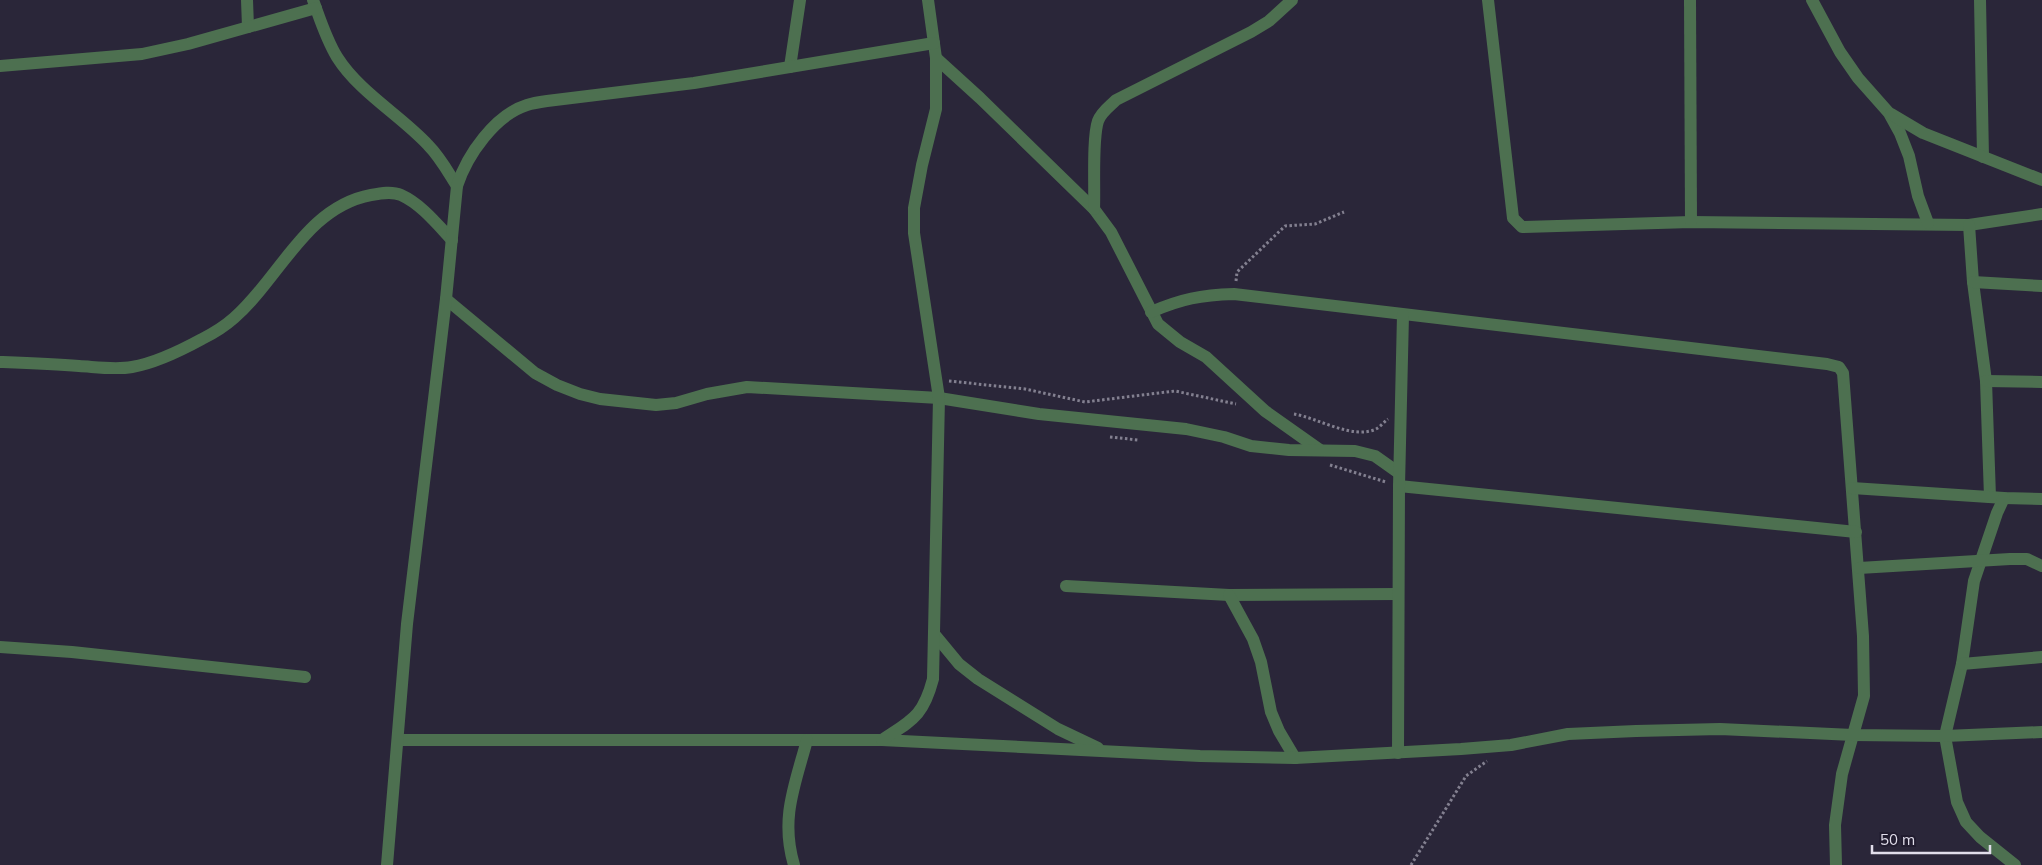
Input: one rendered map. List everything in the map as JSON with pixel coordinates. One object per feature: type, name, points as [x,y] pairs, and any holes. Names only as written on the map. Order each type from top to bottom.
[{"type":"street","points":[[247,0],[248,28]]},
{"type":"street","points":[[790,67],[800,0]]},
{"type":"street","points":[[882,740],[916,718],[923,706],[933,679],[939,398],[914,233],[916,199],[936,109],[936,58],[928,0]]},
{"type":"street","points":[[1094,209],[1098,121],[1105,110],[1116,100],[1251,32],[1269,21],[1292,0]]},
{"type":"street","points":[[1488,0],[1513,218],[1522,228],[1691,222],[1969,224],[2042,214]]},
{"type":"street","points":[[1690,0],[1691,222]]},
{"type":"street","points":[[1812,0],[1844,58],[1858,78],[1888,112],[1900,133],[1909,156],[1918,196],[1928,223]]},
{"type":"street","points":[[1980,0],[1984,157]]},
{"type":"street","points":[[0,66],[142,54],[248,28],[315,4],[328,41],[338,58],[380,104],[428,144],[443,163],[457,186]]},
{"type":"street","points":[[386,865],[407,624],[446,299],[457,186],[462,170],[471,153],[487,133],[510,114],[526,105],[547,100],[694,83],[934,43]]},
{"type":"street","points":[[936,58],[1094,209],[1111,232],[1158,324],[1180,342],[1206,357],[1265,411],[1320,450]]},
{"type":"street","points":[[1888,112],[1923,133],[2042,180]]},
{"type":"street","points":[[0,362],[110,368],[130,367],[151,362],[185,347],[203,338],[233,318],[259,291],[306,233],[334,210],[354,198],[384,193],[399,194],[410,200],[425,213],[452,240]]},
{"type":"street","points":[[1969,224],[1973,282],[1986,381],[1990,497]]},
{"type":"street","points":[[1973,282],[2042,286]]},
{"type":"street","points":[[1151,312],[1176,301],[1206,295],[1234,294],[1827,364],[1839,367],[1843,373],[1859,568],[1864,696],[1842,774],[1835,825],[1836,865]]},
{"type":"street","points":[[446,299],[536,372],[557,385],[600,399],[656,405],[676,403],[708,394],[747,387],[939,398],[1039,414],[1186,429],[1224,437],[1251,446],[1289,450],[1355,451],[1375,456],[1399,480],[1856,532]]},
{"type":"street","points":[[1398,752],[1402,314]]},
{"type":"street","points":[[1986,381],[2042,382]]},
{"type":"street","points":[[1852,488],[2042,499]]},
{"type":"street","points":[[2004,498],[1974,581],[1962,664],[1945,736],[1957,802],[1966,822],[2015,865]]},
{"type":"street","points":[[1859,568],[2027,559],[2042,566]]},
{"type":"street","points":[[1066,586],[1229,595],[1398,594]]},
{"type":"street","points":[[1229,595],[1253,638],[1271,712],[1279,731],[1295,758]]},
{"type":"street","points":[[935,635],[959,664],[978,679],[1058,729],[1105,752]]},
{"type":"street","points":[[0,647],[72,652],[305,677]]},
{"type":"street","points":[[1962,664],[2042,657]]},
{"type":"street","points":[[398,740],[882,740],[1105,752],[1295,758],[1511,745],[1568,734],[1636,731],[1720,729],[1853,735],[1945,736],[2042,732]]},
{"type":"street","points":[[794,865],[789,849],[787,830],[788,810],[806,740]]},
{"type":"path","points":[[1234,294],[1237,272],[1285,226],[1315,224],[1344,212]]},
{"type":"path","points":[[1411,865],[1466,776],[1493,757]]}]
